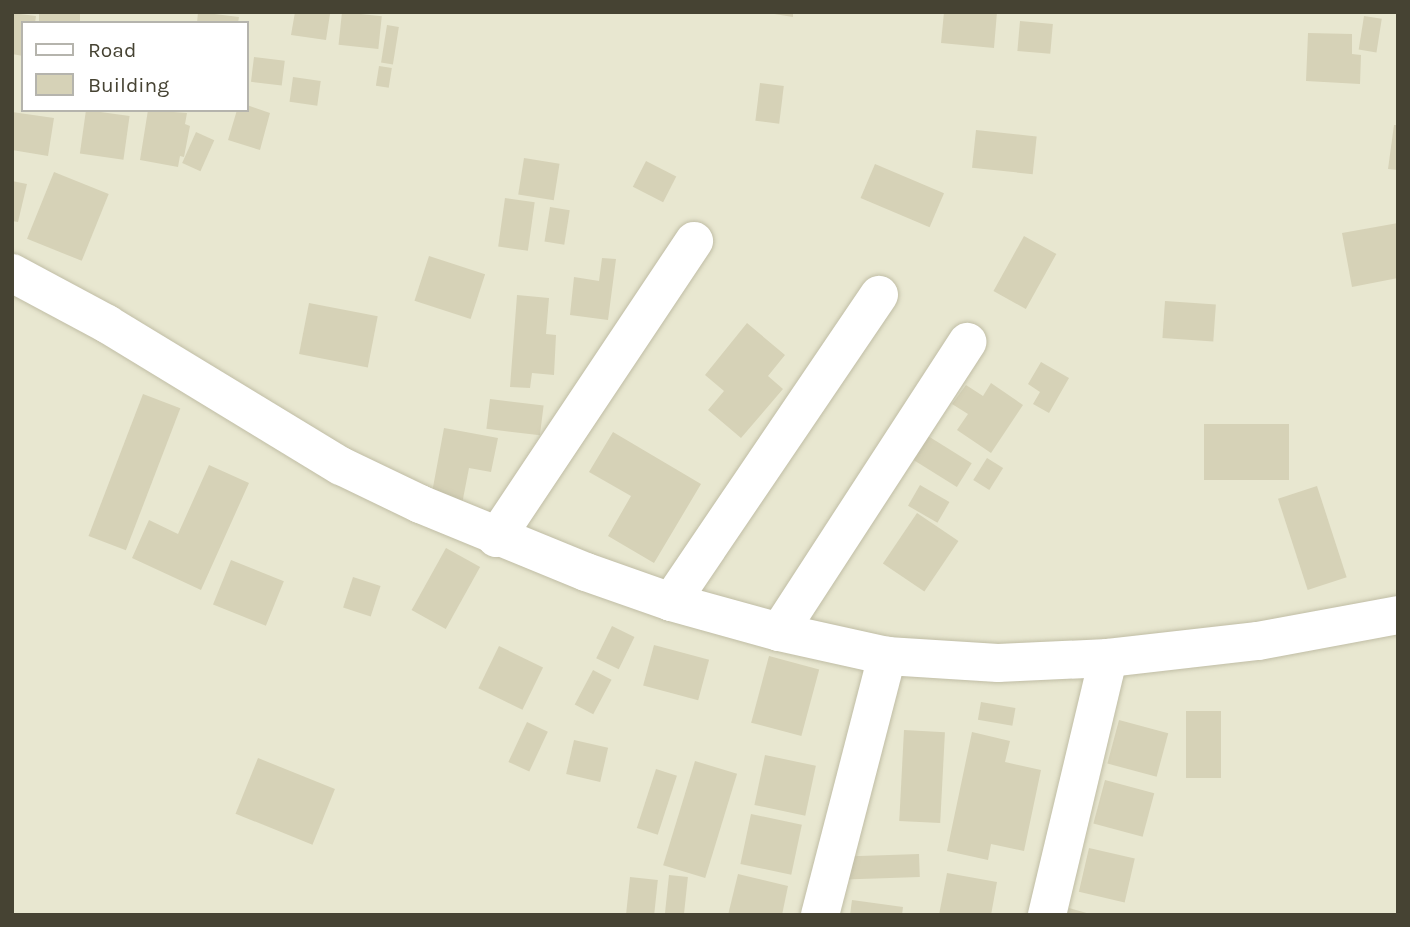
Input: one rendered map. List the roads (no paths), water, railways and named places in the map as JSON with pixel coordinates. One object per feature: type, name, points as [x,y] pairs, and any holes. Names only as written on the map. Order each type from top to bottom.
[{"type":"street","points":[[496,538],[694,241]]},
{"type":"street","points":[[12,273],[107,324],[341,466],[496,538],[671,602],[779,632],[887,656],[998,663],[1108,659],[1258,641],[1398,615]]},
{"type":"street","points":[[671,602],[879,295]]},
{"type":"street","points":[[779,632],[967,342]]},
{"type":"street","points":[[820,915],[887,656]]},
{"type":"street","points":[[1047,915],[1108,659]]}]
